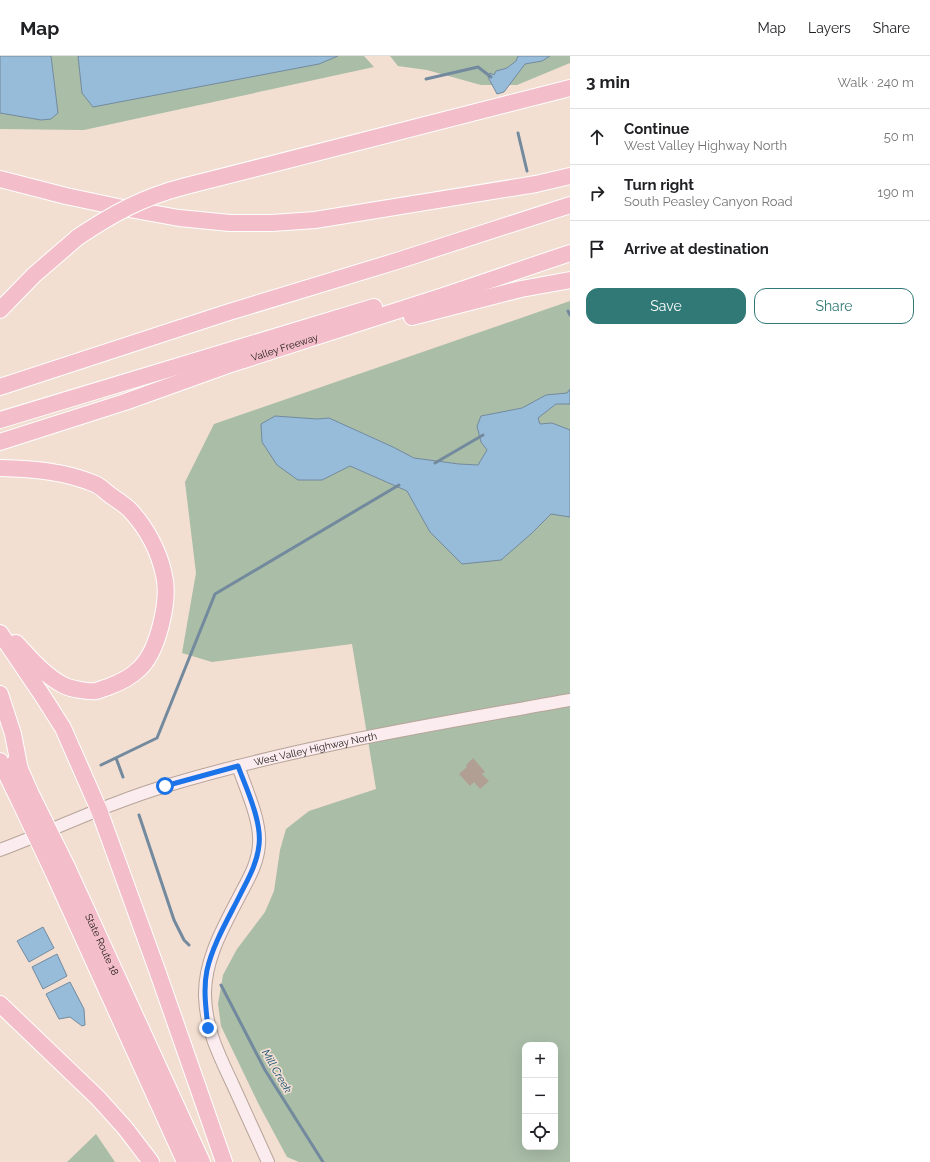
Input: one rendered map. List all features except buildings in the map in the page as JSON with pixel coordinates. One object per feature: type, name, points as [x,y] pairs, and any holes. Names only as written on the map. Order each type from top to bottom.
[{"type":"highway","points":[[0,310],[34,275],[78,237],[119,211],[135,203],[167,191],[186,186],[570,89]]},
{"type":"highway","points":[[0,179],[66,196],[164,215],[230,223],[272,223],[315,220],[536,184],[570,176]]},
{"type":"highway","points":[[0,387],[226,312],[400,260],[570,205]]},
{"type":"highway","name":"Valley Freeway","points":[[0,442],[125,402],[228,365],[570,253]]},
{"type":"highway","points":[[0,420],[521,262],[547,260]]},
{"type":"highway","points":[[228,365],[506,293],[570,280]]},
{"type":"highway","points":[[0,468],[31,469],[69,475],[96,485],[128,509],[152,542],[165,577],[165,596],[160,626],[150,654],[140,668],[130,677],[118,684],[96,691],[63,685],[45,672],[0,628]]},
{"type":"highway","points":[[0,633],[63,728],[98,810],[157,970],[224,1162]]},
{"type":"highway","points":[[0,694],[13,734],[20,770]]},
{"type":"highway","name":"State Route 18","points":[[0,727],[20,770],[24,796]]},
{"type":"highway","name":"State Route 18","points":[[0,761],[24,796],[202,1162]]},
{"type":"highway","points":[[0,774],[24,796]]},
{"type":"highway","name":"State Route 18","points":[[60,870],[185,1162]]},
{"type":"highway","points":[[0,1004],[98,1098],[125,1128],[151,1162]]},
{"type":"main road","name":"West Valley Highway North","points":[[0,850],[135,796],[165,786],[238,766],[370,736],[570,700]]},
{"type":"main road","points":[[238,766],[256,817],[260,843],[253,871],[214,948],[207,971],[205,996],[208,1028],[268,1162]]},
{"type":"green space","points":[[0,56],[364,56],[374,67],[84,130],[0,129]]},
{"type":"green space","points":[[390,56],[570,56],[570,63],[517,85],[481,85],[427,70],[398,66]]},
{"type":"green space","points":[[570,301],[570,1162],[299,1162],[287,1157],[259,1105],[221,1026],[218,1004],[223,975],[237,949],[265,912],[274,891],[280,850],[286,829],[309,811],[376,789],[352,644],[212,662],[182,653],[196,573],[185,482],[214,424]]},
{"type":"green space","points":[[96,1134],[115,1162],[67,1162]]},
{"type":"water","points":[[0,56],[51,56],[58,113],[51,119],[41,120],[0,113]]},
{"type":"water","points":[[78,56],[338,56],[319,64],[93,107],[82,93]]},
{"type":"water","points":[[518,56],[550,56],[542,61],[525,64],[504,92],[497,94],[488,77],[490,73],[494,75],[496,71],[507,68],[516,61]]},
{"type":"water","points":[[570,389],[570,404],[556,404],[538,418],[540,424],[552,423],[570,430],[570,517],[551,514],[501,560],[462,564],[430,532],[407,491],[350,466],[322,480],[298,480],[277,465],[262,442],[261,424],[275,416],[317,419],[329,418],[414,458],[478,465],[487,450],[481,442],[477,426],[481,416],[522,408],[546,395],[567,393]]},
{"type":"water","points":[[43,927],[54,948],[29,962],[17,941]]},
{"type":"water","points":[[57,954],[67,976],[43,989],[32,967]]},
{"type":"water","points":[[70,982],[84,1009],[85,1025],[82,1026],[70,1017],[59,1019],[46,994]]},
{"type":"waterway","points":[[426,79],[478,67],[491,77]]},
{"type":"waterway","points":[[518,133],[527,171]]},
{"type":"waterway","points":[[568,311],[570,315]]},
{"type":"waterway","points":[[435,463],[483,435]]},
{"type":"waterway","points":[[101,765],[157,738],[215,594],[399,485]]},
{"type":"waterway","name":"Mill Creek","points":[[116,758],[123,777]]},
{"type":"waterway","name":"Mill Creek","points":[[139,815],[174,920],[184,940],[189,945]]},
{"type":"waterway","name":"Mill Creek","points":[[221,985],[265,1070],[323,1162]]},
{"type":"route","points":[[165,786],[238,766],[256,817],[260,843],[257,859],[253,871],[214,948],[207,971],[205,996],[208,1028]]}]
